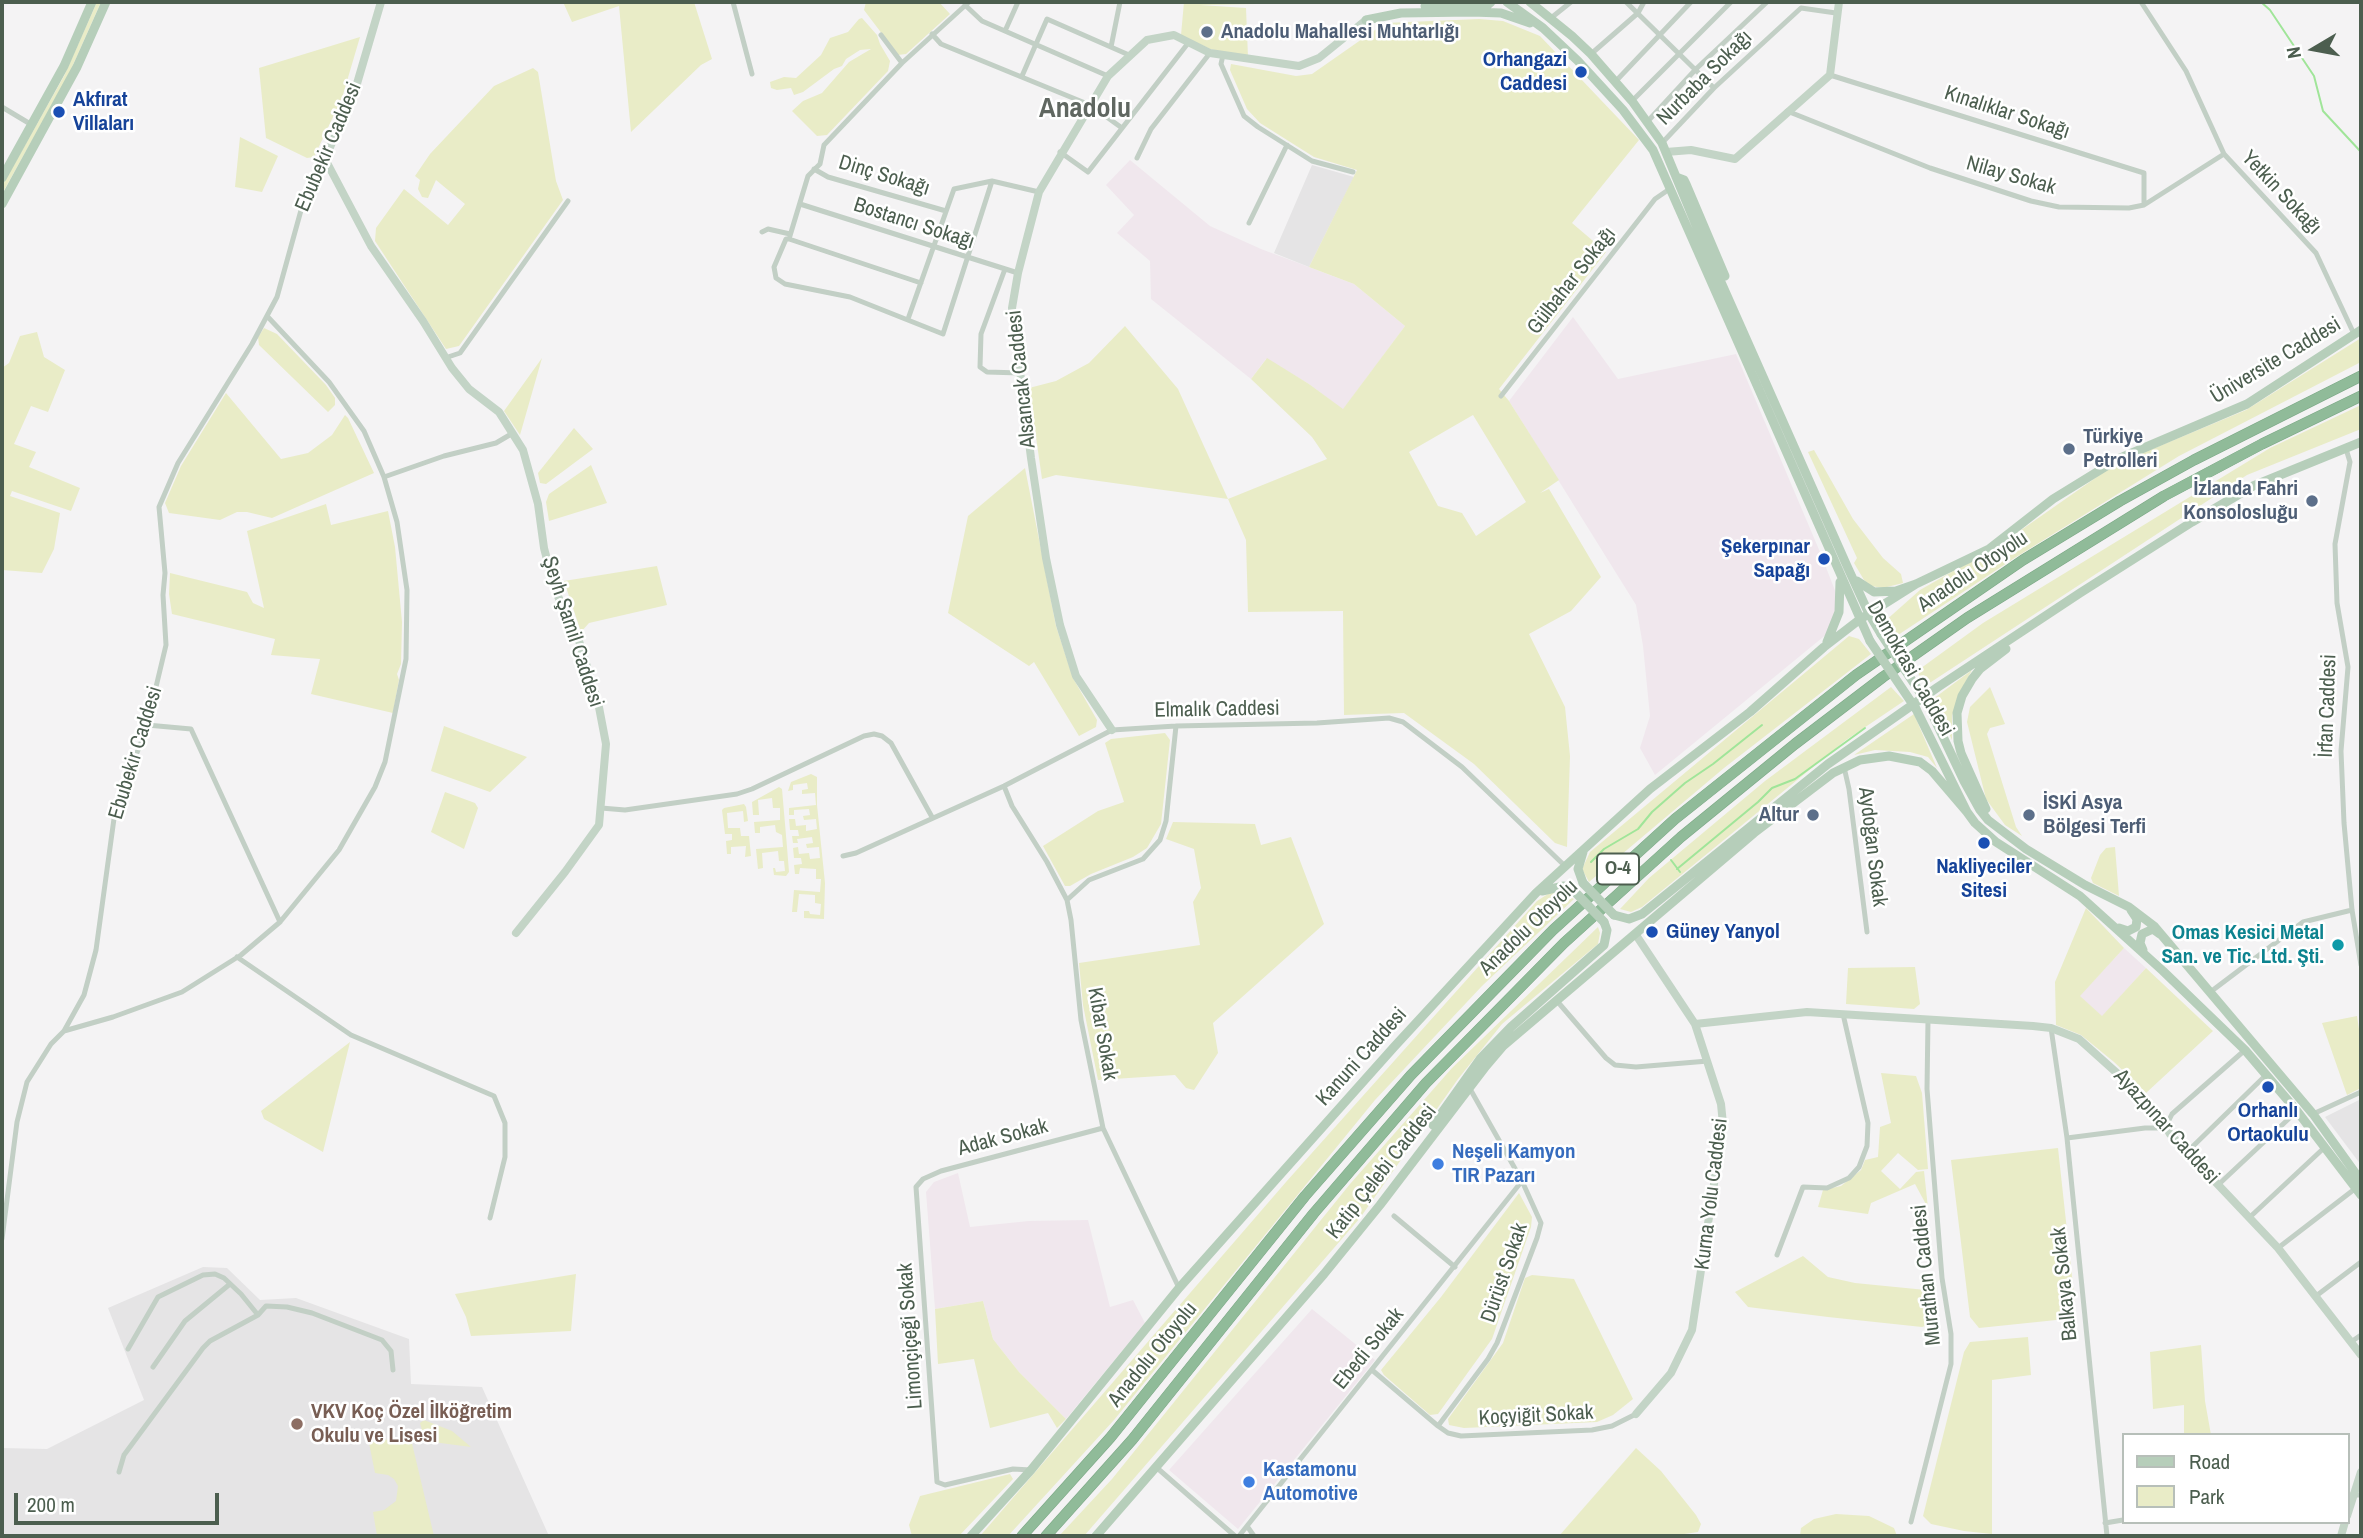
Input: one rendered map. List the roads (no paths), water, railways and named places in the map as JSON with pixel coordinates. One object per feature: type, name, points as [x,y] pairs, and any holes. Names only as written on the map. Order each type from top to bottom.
[{"type":"highway","name":"Anadolu Otoyolu","points":[[1023,1536],[1110,1438],[1305,1196],[1411,1075],[1553,929],[1675,819],[1856,675],[2024,560],[2183,466],[2361,376]]},
{"type":"highway","name":"Anadolu Otoyolu","points":[[1046,1536],[1132,1440],[1314,1213],[1426,1083],[1564,943],[1681,837],[1795,744],[1967,618],[2164,496],[2361,396]]},
{"type":"main road","points":[[2,178],[64,66],[92,2]]},
{"type":"main road","points":[[2,204],[76,70],[106,2]]},
{"type":"main road","points":[[1366,20],[1384,9],[1471,5],[1479,2]]},
{"type":"main road","points":[[1472,12],[1491,2]]},
{"type":"main road","name":"Demokrasi Caddesi","points":[[1507,2],[1544,28],[1599,83],[1640,130],[1658,159],[1859,620],[1916,709],[1967,812],[1996,842],[2062,883],[2150,959],[2266,1074],[2359,1188]]},
{"type":"main road","name":"Demokrasi Caddesi","points":[[1530,2],[1591,54],[1648,121],[1664,147],[1756,362],[1869,614],[1927,703],[1980,810],[1999,830],[2063,872],[2143,916],[2172,944],[2209,993],[2312,1114],[2359,1188]]},
{"type":"main road","points":[[1366,20],[1401,13],[1472,12],[1513,16],[1544,28]]},
{"type":"main road","points":[[1671,188],[1672,180],[1676,177]]},
{"type":"main road","name":"Üniversite Caddesi","points":[[1916,584],[1989,549],[2053,499],[2118,459],[2247,404],[2358,332]]},
{"type":"main road","points":[[1588,845],[1578,869],[1583,883],[1615,915],[1629,919],[1642,914],[1838,757],[2080,593],[2253,486],[2361,443]]},
{"type":"main road","points":[[1847,566],[1862,586],[1874,592],[1896,591],[1916,584]]},
{"type":"main road","points":[[1824,647],[1839,612],[1840,575]]},
{"type":"main road","name":"Kanuni Caddesi","points":[[971,1536],[1031,1470],[1179,1288],[1536,893],[1650,789],[1750,712],[1824,647],[1859,620],[1916,584]]},
{"type":"main road","points":[[1999,830],[1982,802],[1958,741],[1957,713],[1962,696],[1980,669],[2080,593]]},
{"type":"main road","points":[[1724,858],[1793,802],[1844,767],[1860,760],[1889,756],[1920,762],[1932,771],[1967,812]]},
{"type":"main road","points":[[1724,858],[1771,810]]},
{"type":"main road","name":"Katip Çelebi Caddesi","points":[[1096,1536],[1311,1289],[1503,1046],[1724,858]]},
{"type":"main road","points":[[1380,1205],[1480,1059],[1511,1027],[1604,945],[1608,930],[1604,922],[1576,893],[1563,886],[1536,893]]},
{"type":"main road","points":[[2106,919],[2123,930],[2136,928],[2135,914],[2117,901]]},
{"type":"main road","points":[[2150,959],[2140,943],[2145,931],[2152,929],[2172,944]]},
{"type":"street","name":"Ebubekir Caddesi","points":[[2,1239],[17,1122],[27,1082],[51,1044],[64,1031],[83,995],[96,950],[116,804],[147,725],[166,645],[159,507],[178,463],[277,297],[303,203],[356,87],[382,2]]},
{"type":"street","points":[[733,2],[752,74]]},
{"type":"street","points":[[1005,31],[1018,2]]},
{"type":"street","points":[[1111,47],[1120,2]]},
{"type":"street","points":[[1551,18],[1571,2]]},
{"type":"street","points":[[1626,2],[1714,88]]},
{"type":"street","points":[[1591,54],[1638,13],[1644,2]]},
{"type":"street","points":[[1615,82],[1691,2]]},
{"type":"street","points":[[1632,101],[1731,2]]},
{"type":"street","points":[[1648,121],[1696,69],[1767,2]]},
{"type":"street","points":[[1664,147],[1735,159],[1830,75],[1839,2]]},
{"type":"street","name":"Yetkin Sokağı","points":[[2141,2],[2186,71],[2224,154],[2316,253],[2358,332]]},
{"type":"street","points":[[992,181],[943,334],[850,297],[785,284],[776,278],[774,267],[789,237],[808,176],[820,164],[824,145],[902,63],[967,4],[982,20],[1108,76]]},
{"type":"street","name":"Nurbaba Sokağı","points":[[1664,147],[1714,88],[1801,8],[1836,13]]},
{"type":"street","points":[[1022,76],[1047,19],[1129,55]]},
{"type":"street","name":"Alsancak Caddesi","points":[[1112,730],[1076,676],[1060,625],[1046,558],[1020,373],[1012,308],[1039,192],[1060,152],[1108,76],[1147,40],[1174,35],[1210,53],[1299,66],[1310,63],[1366,20]]},
{"type":"street","points":[[932,34],[941,44],[1090,105],[1122,128]]},
{"type":"street","points":[[881,35],[902,63]]},
{"type":"street","points":[[1060,152],[1088,172],[1189,43]]},
{"type":"street","points":[[1137,158],[1151,129],[1210,53]]},
{"type":"street","points":[[1223,55],[1221,64],[1244,116],[1312,161],[1353,172]]},
{"type":"street","name":"Kınalıklar Sokağı","points":[[1830,75],[2144,173],[2144,205]]},
{"type":"street","points":[[2,107],[32,125]]},
{"type":"street","name":"Nilay Sokak","points":[[1787,111],[1930,168],[2031,201],[2059,207],[2129,208],[2144,205],[2224,154]]},
{"type":"street","points":[[1249,223],[1287,145]]},
{"type":"street","name":"Şeyh Şamil Caddesi","points":[[325,159],[371,246],[445,358],[465,385],[499,412],[523,450],[538,504],[544,548],[555,590],[579,640],[597,702],[606,744],[599,825],[516,933]]},
{"type":"street","name":"Dinç Sokağı","points":[[814,169],[828,177],[946,211]]},
{"type":"street","points":[[908,319],[954,188],[992,181],[1039,192]]},
{"type":"street","name":"Gülbahar Sokağı","points":[[1501,396],[1656,199],[1671,188]]},
{"type":"street","points":[[445,358],[460,353],[568,201]]},
{"type":"street","name":"Bostancı Sokağı","points":[[800,204],[1018,274]]},
{"type":"street","points":[[761,232],[768,229],[921,283]]},
{"type":"street","points":[[1005,270],[981,334],[980,367],[987,372],[1020,373]]},
{"type":"street","points":[[64,1031],[182,992],[237,957],[279,922],[340,850],[375,787],[392,738],[405,670],[408,623],[401,544],[384,477],[364,431],[345,404],[329,382],[267,316]]},
{"type":"street","points":[[384,477],[444,456],[496,443],[513,433]]},
{"type":"street","name":"İrfan Caddesi","points":[[2346,449],[2350,461],[2335,544],[2337,603],[2347,667],[2341,751],[2352,910],[2361,965]]},
{"type":"street","name":"Elmalık Caddesi","points":[[843,856],[856,853],[1004,786],[1112,730],[1395,719],[1462,767],[1565,866]]},
{"type":"street","points":[[147,725],[191,729],[279,922]]},
{"type":"street","points":[[1067,900],[1089,880],[1143,859],[1155,848],[1166,821],[1177,726]]},
{"type":"street","points":[[601,808],[625,810],[737,794],[864,736],[874,734],[891,743],[932,817]]},
{"type":"street","name":"Aydoğan Sokak","points":[[1844,767],[1867,932]]},
{"type":"street","name":"Kibar Sokak","points":[[1004,786],[1018,816],[1067,900],[1081,1020],[1102,1128],[1179,1288]]},
{"type":"street","points":[[2209,993],[2303,922],[2352,910]]},
{"type":"street","name":"Kurna Yolu Caddesi","points":[[1636,935],[1695,1024],[1721,1104],[1723,1124],[1696,1316],[1677,1364],[1636,1414]]},
{"type":"street","points":[[237,957],[351,1035],[494,1096],[505,1123],[505,1157],[490,1218]]},
{"type":"street","points":[[1558,1001],[1615,1065],[1636,1068],[1708,1060]]},
{"type":"street","name":"Ayazpınar Caddesi","points":[[1695,1024],[1791,1012],[1843,1014],[2051,1028],[2078,1039],[2110,1065],[2158,1113],[2165,1128],[2278,1248],[2361,1355]]},
{"type":"street","points":[[1777,1255],[1803,1188],[1827,1188],[1849,1178],[1859,1167],[1867,1146],[1868,1123],[1843,1014]]},
{"type":"street","name":"Murathan Caddesi","points":[[1911,1522],[1951,1364],[1951,1334],[1942,1278],[1927,1089],[1928,1020]]},
{"type":"street","name":"Balkaya Sokak","points":[[2051,1028],[2067,1138],[2107,1536]]},
{"type":"street","points":[[2067,1138],[2165,1128],[2172,1114],[2245,1051]]},
{"type":"street","points":[[2187,1152],[2266,1074]]},
{"type":"street","name":"Dürüst Sokak","points":[[1438,1426],[1497,1343],[1541,1223],[1522,1181],[1469,1087]]},
{"type":"street","points":[[2312,1114],[2361,1092]]},
{"type":"street","points":[[2218,1185],[2297,1111]]},
{"type":"street","name":"Adak Sokak","points":[[916,1187],[923,1179],[941,1171],[1102,1128]]},
{"type":"street","points":[[2250,1217],[2325,1147]]},
{"type":"street","name":"Ebedi Sokak","points":[[1237,1536],[1522,1181]]},
{"type":"street","name":"Limonçiçeği Sokak","points":[[916,1187],[937,1482],[945,1485],[1013,1469],[1031,1470]]},
{"type":"street","points":[[2278,1248],[2359,1188]]},
{"type":"street","points":[[1394,1216],[1455,1267]]},
{"type":"street","points":[[2316,1296],[2361,1262]]},
{"type":"street","points":[[128,1349],[153,1303],[163,1293],[206,1274],[219,1276],[230,1284],[258,1315]]},
{"type":"street","points":[[153,1367],[181,1326],[230,1284]]},
{"type":"street","points":[[119,1472],[124,1455],[203,1348],[258,1315],[266,1306],[287,1307],[312,1313],[382,1340],[391,1351],[393,1370]]},
{"type":"street","points":[[2351,1342],[2361,1335]]},
{"type":"street","points":[[1372,1370],[1438,1426]]},
{"type":"street","name":"Koçyiğit Sokak","points":[[1438,1426],[1448,1433],[1461,1436],[1592,1430],[1619,1423],[1636,1414]]},
{"type":"street","points":[[1155,1467],[1237,1536]]},
{"type":"street","points":[[2354,1495],[2361,1472]]},
{"type":"street","points":[[2105,1523],[2122,1520]]},
{"type":"street","points":[[1247,1526],[1254,1536]]},
{"type":"waterway","points":[[2261,2],[2270,10],[2314,76],[2323,111],[2361,152]]},
{"type":"waterway","points":[[1591,862],[1604,849],[1638,829],[1652,812],[1685,783],[1762,725]]},
{"type":"waterway","points":[[1677,869],[1772,788],[1795,779],[1865,728]]},
{"type":"waterway","points":[[1671,860],[1680,872]]},
{"type":"place","name":"Anadolu Mahallesi Muhtarlığı","points":[[1207,32]]},
{"type":"place","name":"Orhangazi Caddesi","points":[[1581,72]]},
{"type":"place","name":"Akfırat Villaları","points":[[59,112]]},
{"type":"place","name":"Türkiye Petrolleri","points":[[2069,449]]},
{"type":"place","name":"İzlanda Fahri Konsolosluğu","points":[[2312,501]]},
{"type":"place","name":"Şekerpınar Sapağı","points":[[1824,559]]},
{"type":"place","name":"Altur","points":[[1813,815]]},
{"type":"place","name":"İSKİ Asya Bölgesi Terfi","points":[[2029,815]]},
{"type":"place","name":"Nakliyeciler Sitesi","points":[[1984,843]]},
{"type":"place","name":"Güney Yanyol","points":[[1652,932]]},
{"type":"place","name":"Omas Kesici Metal San. ve Tic. Ltd. Şti.","points":[[2338,945]]},
{"type":"place","name":"Orhanlı Ortaokulu","points":[[2268,1087]]},
{"type":"place","name":"Neşeli Kamyon TIR Pazarı","points":[[1438,1164]]},
{"type":"place","name":"VKV Koç Özel İlköğretim Okulu ve Lisesi","points":[[297,1424]]},
{"type":"place","name":"Kastamonu Automotive","points":[[1249,1482]]},
{"type":"district","name":"Anadolu","points":[[1085,109]]}]
